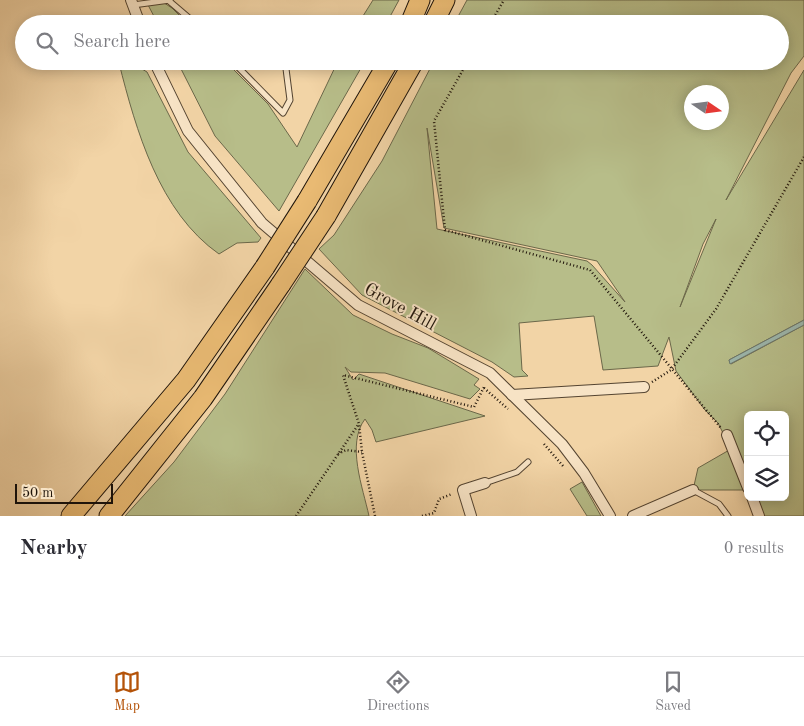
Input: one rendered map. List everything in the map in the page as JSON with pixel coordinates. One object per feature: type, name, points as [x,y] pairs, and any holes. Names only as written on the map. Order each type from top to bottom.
[{"type":"highway","points":[[414,15],[420,0]]},
{"type":"highway","points":[[438,15],[445,0]]},
{"type":"highway","points":[[71,516],[186,380],[265,268],[307,201],[384,70]]},
{"type":"highway","points":[[109,516],[203,398],[281,284],[326,216],[409,70]]},
{"type":"street","points":[[132,2],[137,15]]},
{"type":"street","name":"Grove Hill","points":[[158,70],[188,131],[262,223],[358,305],[490,373],[562,444],[584,473],[610,516]]},
{"type":"street","points":[[512,395],[644,387]]},
{"type":"street","points":[[727,435],[744,478]]},
{"type":"street","points":[[471,516],[463,490],[484,483]]},
{"type":"street","points":[[633,516],[693,490]]},
{"type":"street","points":[[753,501],[759,516]]},
{"type":"lane","points":[[132,2],[169,0],[186,15]]},
{"type":"lane","points":[[241,70],[283,113],[290,100],[286,70]]},
{"type":"lane","points":[[484,483],[517,472],[528,462]]},
{"type":"lane","points":[[693,490],[719,504],[728,516]]},
{"type":"path","points":[[495,15],[504,0]]},
{"type":"path","points":[[463,70],[434,121],[445,230],[590,270],[671,370],[727,435]]},
{"type":"path","points":[[644,387],[671,370],[716,309],[804,157]]},
{"type":"path","points":[[375,516],[362,452],[359,424],[344,375],[474,407],[490,373]]},
{"type":"path","points":[[484,388],[511,412]]},
{"type":"path","points":[[296,516],[359,424]]},
{"type":"path","points":[[543,443],[565,469]]},
{"type":"path","points":[[337,455],[346,450],[362,452]]},
{"type":"path","points":[[422,516],[434,512],[439,499],[463,490]]},
{"type":"green space","points":[[373,0],[399,0],[391,15],[364,15]]},
{"type":"green space","points":[[467,0],[804,0],[804,56],[791,73],[726,200],[804,70],[804,320],[729,360],[731,364],[804,325],[804,516],[764,516],[757,501],[789,501],[789,411],[744,411],[744,490],[693,490],[698,468],[731,449],[718,423],[705,410],[676,371],[669,337],[658,366],[603,370],[594,316],[519,323],[522,370],[528,376],[514,377],[492,362],[362,295],[319,249],[334,235],[382,161],[429,70],[789,70],[789,15],[459,15]],"holes":[[[427,128],[444,228],[597,261],[625,302],[587,261],[437,229]],[[716,219],[680,307],[703,244]]]},
{"type":"green space","points":[[161,1],[179,15],[153,15],[147,3]]},
{"type":"green space","points":[[121,70],[144,70],[147,72],[188,152],[261,238],[258,242],[237,243],[219,254],[198,236],[180,216],[165,193],[142,142]]},
{"type":"green space","points":[[182,70],[234,70],[268,104],[297,147],[334,70],[360,70],[279,211],[215,136]]},
{"type":"green space","points":[[305,269],[353,315],[392,334],[428,348],[479,379],[474,385],[480,389],[470,399],[385,373],[351,372],[345,367],[353,380],[359,374],[485,416],[376,442],[372,430],[365,419],[359,429],[356,453],[360,480],[369,516],[125,516],[174,462],[225,394]]},
{"type":"green space","points":[[582,482],[601,516],[587,516],[570,489]]},
{"type":"shaded area","points":[[804,320],[804,325],[730,364],[729,360]]}]
